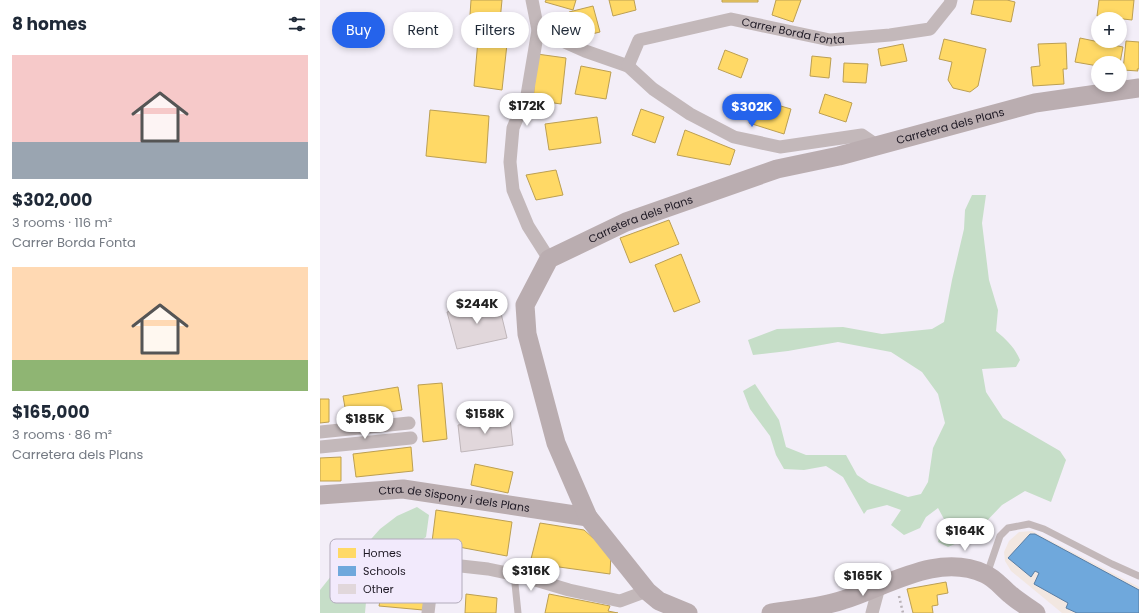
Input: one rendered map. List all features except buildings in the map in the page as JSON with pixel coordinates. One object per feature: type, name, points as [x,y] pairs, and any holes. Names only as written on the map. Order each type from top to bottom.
[{"type":"main road","name":"Carretera dels Plans","points":[[549,259],[626,222],[777,169],[840,156],[1035,103],[1139,88]]},
{"type":"main road","points":[[549,259],[525,305],[527,334],[556,443],[588,517],[647,591],[659,601],[688,613]]},
{"type":"main road","name":"Ctra. de Sispony i dels Plans","points":[[320,495],[403,489],[588,517]]},
{"type":"main road","points":[[771,613],[836,602],[932,568],[964,567],[987,574],[1011,596],[1036,613]]},
{"type":"street","points":[[532,0],[537,25]]},
{"type":"street","name":"Carrer Borda Fonta","points":[[628,66],[639,40],[731,19],[830,40],[930,29],[952,0]]},
{"type":"street","points":[[537,36],[527,94],[513,128],[510,162],[513,190],[528,226],[549,259]]},
{"type":"street","points":[[576,48],[628,66],[654,89],[690,114],[734,137],[780,147],[862,135],[878,146]]},
{"type":"street","points":[[320,432],[409,423]]},
{"type":"street","points":[[320,447],[411,438]]},
{"type":"street","points":[[462,566],[514,574],[569,590],[620,600],[647,591]]},
{"type":"street","points":[[872,613],[879,586]]},
{"type":"street","points":[[428,613],[429,603]]},
{"type":"lane","points":[[987,574],[1000,536],[1008,528],[1029,524],[1044,529],[1112,564],[1139,576]]},
{"type":"lane","points":[[514,574],[518,613]]},
{"type":"shaded area","points":[[1032,531],[1139,587],[1139,613],[1062,613],[1011,571],[1005,561],[1004,552],[1009,541],[1019,532]]},
{"type":"green space","points":[[972,195],[986,195],[982,223],[989,280],[998,310],[996,331],[1010,344],[1020,360],[1016,367],[982,369],[986,392],[1003,418],[1060,451],[1066,460],[1051,502],[1025,491],[1002,505],[980,528],[972,531],[957,543],[948,547],[938,542],[944,519],[938,508],[926,517],[920,528],[904,535],[891,525],[901,510],[887,505],[867,510],[864,514],[843,477],[826,466],[804,470],[784,469],[776,455],[770,436],[750,409],[743,391],[755,384],[779,420],[786,447],[806,455],[846,455],[857,475],[869,483],[908,497],[921,494],[928,482],[933,448],[945,423],[938,394],[922,372],[891,352],[838,342],[788,351],[753,355],[748,340],[777,329],[843,327],[882,334],[932,329],[944,322],[964,229],[965,210]]},
{"type":"green space","points":[[417,507],[429,515],[426,537],[423,539],[371,539],[380,529],[397,516]]},
{"type":"green space","points":[[330,578],[330,603],[366,603],[365,613],[320,613],[320,590]]}]
